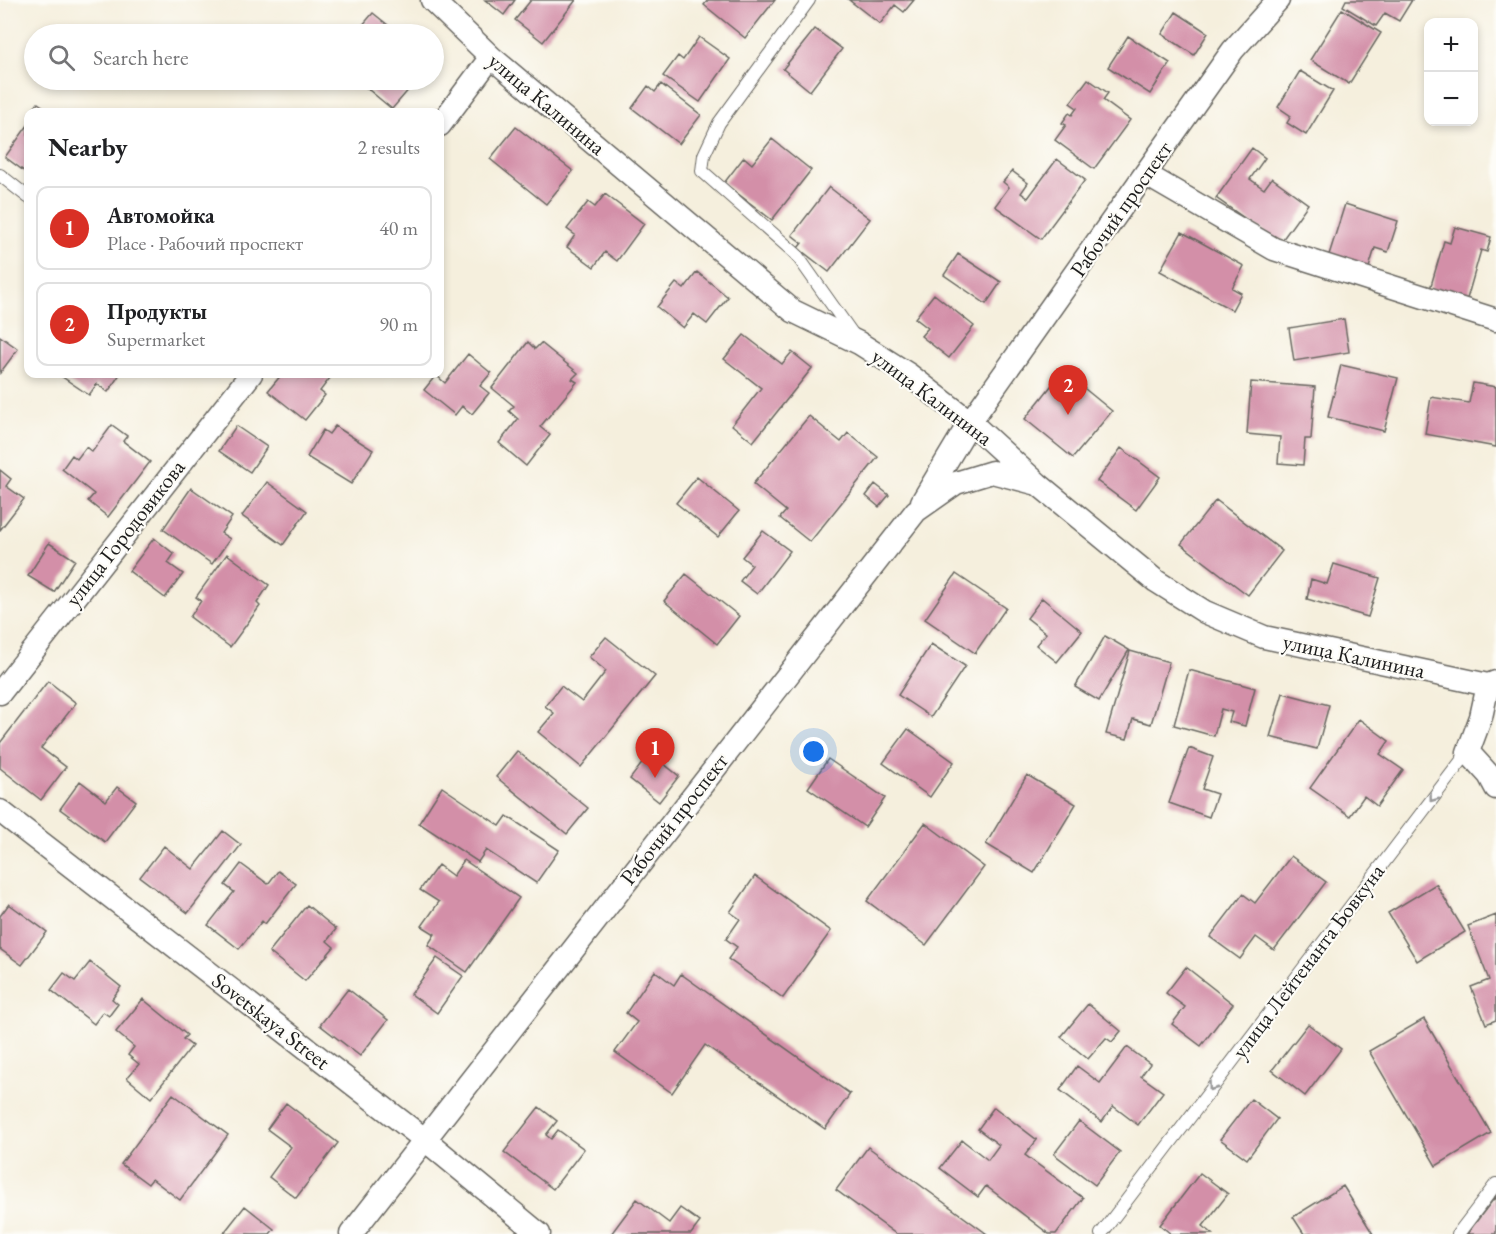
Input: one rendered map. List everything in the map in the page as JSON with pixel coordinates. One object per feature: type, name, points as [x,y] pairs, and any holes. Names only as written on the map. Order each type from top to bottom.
[{"type":"street","name":"улица Калинина","points":[[432,0],[491,57],[793,311],[859,343],[908,374],[970,422],[1038,484],[1156,581],[1205,612],[1264,637],[1492,684]]},
{"type":"street","name":"Рабочий проспект","points":[[351,1234],[916,511],[970,422],[1145,174],[1233,50],[1278,0]]},
{"type":"street","points":[[444,120],[491,57]]},
{"type":"street","points":[[1145,174],[1274,249],[1496,320]]},
{"type":"street","name":"улица Городовикова","points":[[0,693],[248,378]]},
{"type":"street","name":"Рабочий проспект","points":[[916,511],[956,483],[992,472],[1038,484]]},
{"type":"street","name":"улица Лейтенанта Бовкуна","points":[[1468,752],[1492,684]]},
{"type":"street","points":[[1468,752],[1489,774],[1496,788]]},
{"type":"street","name":"Sovetskaya Street","points":[[0,811],[424,1139],[539,1234]]},
{"type":"lane","points":[[809,0],[719,123],[704,155],[702,171],[796,254],[859,343]]},
{"type":"lane","points":[[0,175],[24,193]]},
{"type":"lane","name":"улица Лейтенанта Бовкуна","points":[[1101,1234],[1468,752]]},
{"type":"lane","points":[[1458,1234],[1496,1184]]},
{"type":"building","points":[[485,0],[515,0],[504,15]]},
{"type":"building","points":[[531,0],[576,0],[543,42],[515,20]]},
{"type":"building","points":[[708,0],[775,0],[745,38],[704,5]]},
{"type":"building","points":[[849,0],[914,0],[904,12],[895,5],[880,24]]},
{"type":"building","points":[[1346,0],[1412,0],[1399,21],[1385,13],[1376,26],[1343,6]]},
{"type":"building","points":[[1342,9],[1381,33],[1349,84],[1310,60]]},
{"type":"building","points":[[1176,12],[1208,33],[1194,55],[1162,34]]},
{"type":"building","points":[[373,13],[387,24],[364,24]]},
{"type":"building","points":[[815,29],[842,49],[810,91],[783,69]]},
{"type":"building","points":[[1128,36],[1170,63],[1150,94],[1108,67]]},
{"type":"building","points":[[699,37],[730,59],[700,102],[663,76],[678,56],[683,60]]},
{"type":"building","points":[[1300,71],[1333,91],[1306,135],[1287,123],[1291,116],[1278,107]]},
{"type":"building","points":[[1088,79],[1108,93],[1103,100],[1130,120],[1094,169],[1055,140],[1066,125],[1062,123],[1069,113],[1072,115],[1077,108],[1070,103]]},
{"type":"building","points":[[661,84],[701,115],[679,144],[632,108],[648,86],[655,92]]},
{"type":"building","points":[[369,90],[408,90],[391,108]]},
{"type":"building","points":[[38,103],[45,108],[34,108]]},
{"type":"building","points":[[516,127],[573,171],[546,204],[490,159]]},
{"type":"building","points":[[24,131],[24,171],[5,157]]},
{"type":"building","points":[[772,139],[811,170],[772,220],[724,183],[744,157],[752,164]]},
{"type":"building","points":[[1252,148],[1265,158],[1250,179],[1264,189],[1272,178],[1308,204],[1280,243],[1216,198]]},
{"type":"building","points":[[1057,159],[1085,180],[1041,239],[995,206],[1009,187],[1003,182],[1012,171],[1028,183],[1021,193],[1028,198]]},
{"type":"building","points":[[829,187],[870,219],[829,272],[798,248],[802,243],[792,235]]},
{"type":"building","points":[[605,194],[644,224],[617,261],[605,252],[594,267],[567,247],[575,235],[567,229],[588,202],[595,207]]},
{"type":"building","points":[[1345,204],[1398,221],[1388,252],[1375,248],[1368,271],[1328,258]]},
{"type":"building","points":[[1455,227],[1491,237],[1487,252],[1481,250],[1467,299],[1430,289],[1444,241],[1450,243]]},
{"type":"building","points":[[1182,232],[1244,266],[1232,288],[1241,293],[1232,310],[1160,271]]},
{"type":"building","points":[[958,254],[1001,282],[986,304],[944,275]]},
{"type":"building","points":[[697,272],[728,297],[707,324],[694,314],[683,328],[657,307],[676,283],[684,289]]},
{"type":"building","points":[[934,294],[974,326],[949,358],[921,336],[928,328],[915,318]]},
{"type":"building","points":[[1344,319],[1349,352],[1294,361],[1289,328]]},
{"type":"building","points":[[744,335],[782,364],[792,352],[812,368],[753,442],[732,425],[761,388],[724,359]]},
{"type":"building","points":[[0,336],[18,349],[0,373]]},
{"type":"building","points":[[528,342],[535,349],[541,343],[578,373],[572,379],[577,382],[540,427],[550,435],[526,466],[499,443],[518,419],[509,411],[514,406],[492,388]]},
{"type":"building","points":[[468,354],[491,373],[480,386],[489,393],[472,414],[462,406],[455,415],[424,390],[434,378],[439,378],[445,383]]},
{"type":"building","points":[[1341,365],[1398,378],[1384,431],[1328,417]]},
{"type":"building","points":[[1063,371],[1112,411],[1073,458],[1025,419]]},
{"type":"building","points":[[64,378],[117,378],[108,392],[97,384],[89,395]]},
{"type":"building","points":[[279,378],[330,378],[320,391],[325,395],[305,420],[268,391]]},
{"type":"building","points":[[1251,382],[1315,387],[1311,439],[1305,439],[1303,465],[1278,463],[1280,437],[1247,434]]},
{"type":"building","points":[[1473,383],[1496,387],[1496,447],[1425,434],[1431,397],[1469,403]]},
{"type":"building","points":[[809,416],[841,442],[848,433],[878,457],[810,542],[780,518],[786,511],[753,484]]},
{"type":"building","points":[[112,425],[127,436],[123,441],[150,462],[108,517],[88,501],[94,494],[62,469],[72,455],[77,459],[86,447],[92,452]]},
{"type":"building","points":[[236,426],[267,447],[250,472],[219,451]]},
{"type":"building","points":[[335,426],[373,450],[351,484],[307,457],[323,430],[329,434]]},
{"type":"building","points":[[1121,448],[1160,477],[1136,510],[1097,481]]},
{"type":"building","points":[[0,470],[11,479],[6,486],[24,499],[0,530]]},
{"type":"building","points":[[697,477],[739,511],[718,537],[676,503]]},
{"type":"building","points":[[267,482],[307,511],[283,545],[242,516]]},
{"type":"building","points":[[875,484],[889,495],[879,507],[866,496]]},
{"type":"building","points":[[191,488],[232,517],[221,533],[230,539],[212,564],[163,529]]},
{"type":"building","points":[[1216,500],[1282,551],[1248,595],[1181,544]]},
{"type":"building","points":[[763,531],[790,551],[757,594],[740,581],[752,565],[742,557]]},
{"type":"building","points":[[154,538],[174,554],[168,563],[183,574],[165,598],[129,571]]},
{"type":"building","points":[[49,543],[75,560],[54,592],[28,576]]},
{"type":"building","points":[[227,554],[269,585],[257,603],[260,606],[230,647],[190,617],[201,601],[196,597]]},
{"type":"building","points":[[1334,564],[1380,578],[1368,617],[1307,599],[1311,579],[1327,584]]},
{"type":"building","points":[[686,574],[739,616],[717,644],[664,601]]},
{"type":"building","points":[[956,574],[1006,608],[975,653],[925,619]]},
{"type":"building","points":[[1042,598],[1082,631],[1057,662],[1036,645],[1046,633],[1027,618]]},
{"type":"building","points":[[1105,636],[1129,650],[1099,701],[1075,687]]},
{"type":"building","points":[[606,637],[655,676],[581,767],[538,732],[554,713],[545,706],[561,686],[582,702],[606,671],[589,657]]},
{"type":"building","points":[[931,644],[965,666],[931,717],[898,695]]},
{"type":"building","points":[[1130,651],[1169,662],[1151,724],[1133,719],[1127,739],[1106,734]]},
{"type":"building","points":[[1189,670],[1255,688],[1245,726],[1229,722],[1232,712],[1221,709],[1214,736],[1174,725]]},
{"type":"building","points":[[48,681],[76,703],[41,748],[66,767],[41,800],[0,768],[0,743]]},
{"type":"building","points":[[1283,693],[1329,705],[1317,749],[1270,737]]},
{"type":"building","points":[[1359,719],[1389,741],[1380,754],[1403,770],[1377,806],[1364,796],[1350,816],[1310,788]]},
{"type":"building","points":[[908,729],[954,762],[930,797],[883,763]]},
{"type":"building","points":[[1189,748],[1213,757],[1202,789],[1217,794],[1209,817],[1169,803]]},
{"type":"building","points":[[517,751],[588,808],[567,834],[496,777]]},
{"type":"building","points":[[650,753],[679,776],[659,802],[630,779]]},
{"type":"building","points":[[828,759],[885,798],[865,827],[808,788]]},
{"type":"building","points":[[1027,775],[1076,804],[1034,873],[986,844]]},
{"type":"building","points":[[80,781],[106,801],[117,787],[136,801],[105,842],[60,809]]},
{"type":"building","points":[[442,787],[500,826],[507,816],[559,850],[536,883],[486,850],[478,862],[419,823]]},
{"type":"building","points":[[925,823],[984,867],[926,945],[867,901]]},
{"type":"building","points":[[223,831],[241,845],[188,913],[140,877],[164,846],[193,869]]},
{"type":"building","points":[[1291,856],[1326,882],[1274,950],[1256,937],[1240,959],[1210,937],[1243,894],[1255,903]]},
{"type":"building","points":[[464,860],[519,898],[467,972],[428,945],[435,934],[422,926],[439,902],[420,890],[438,865],[453,876]]},
{"type":"building","points":[[241,864],[268,884],[278,871],[296,884],[265,924],[262,921],[239,949],[208,925],[234,892],[225,885]]},
{"type":"building","points":[[755,876],[831,931],[783,998],[728,959],[737,947],[726,939],[740,919],[730,912]]},
{"type":"building","points":[[1436,884],[1465,932],[1417,961],[1388,913]]},
{"type":"building","points":[[9,904],[47,932],[22,965],[0,949],[0,916]]},
{"type":"building","points":[[307,905],[336,929],[327,941],[334,947],[305,981],[269,952]]},
{"type":"building","points":[[1496,915],[1496,1020],[1486,1024],[1471,987],[1489,980],[1468,926]]},
{"type":"building","points":[[437,958],[463,976],[437,1013],[411,994]]},
{"type":"building","points":[[90,962],[121,987],[112,999],[118,1004],[109,1016],[103,1012],[94,1024],[51,990],[64,973],[75,981]]},
{"type":"building","points":[[1186,967],[1233,1004],[1201,1046],[1172,1024],[1185,1007],[1166,993]]},
{"type":"building","points":[[655,971],[674,985],[681,974],[850,1094],[825,1129],[705,1045],[672,1093],[615,1052],[637,1022],[626,1013]]},
{"type":"building","points":[[348,989],[388,1020],[360,1056],[320,1025]]},
{"type":"building","points":[[143,999],[187,1035],[183,1039],[192,1046],[151,1098],[127,1078],[139,1064],[128,1055],[134,1047],[116,1032]]},
{"type":"building","points":[[1088,1004],[1121,1031],[1112,1042],[1106,1038],[1088,1059],[1061,1037]]},
{"type":"building","points":[[1424,1019],[1491,1133],[1436,1166],[1369,1051]]},
{"type":"building","points":[[1308,1024],[1341,1049],[1305,1096],[1272,1070]]},
{"type":"building","points":[[1127,1047],[1150,1064],[1141,1076],[1163,1092],[1138,1125],[1113,1106],[1102,1122],[1060,1090],[1077,1066],[1100,1083]]},
{"type":"building","points":[[173,1094],[228,1135],[180,1200],[152,1179],[148,1184],[121,1164]]},
{"type":"building","points":[[1251,1099],[1277,1119],[1247,1159],[1220,1139]]},
{"type":"building","points":[[286,1103],[338,1143],[296,1198],[269,1177],[291,1147],[267,1129]]},
{"type":"building","points":[[539,1107],[557,1121],[546,1135],[551,1139],[558,1130],[584,1149],[553,1189],[504,1152]]},
{"type":"building","points":[[994,1107],[1037,1140],[1025,1155],[1083,1198],[1056,1234],[1049,1234],[986,1186],[978,1197],[940,1168],[962,1140],[988,1160],[999,1145],[978,1129]]},
{"type":"building","points":[[1079,1121],[1120,1152],[1095,1185],[1054,1154]]},
{"type":"building","points":[[868,1147],[987,1234],[896,1234],[836,1190]]},
{"type":"building","points":[[1200,1173],[1228,1194],[1203,1226],[1213,1234],[1171,1234],[1160,1225]]},
{"type":"building","points":[[1343,1186],[1373,1234],[1304,1234],[1293,1217]]},
{"type":"building","points":[[1496,1196],[1496,1234],[1467,1234],[1479,1218]]},
{"type":"building","points":[[637,1199],[669,1223],[680,1208],[700,1222],[691,1234],[611,1234]]},
{"type":"building","points":[[245,1206],[274,1229],[270,1234],[223,1234]]},
{"type":"place","name":"Продукты","points":[[1068,415]]},
{"type":"place","name":"Автомойка","points":[[655,778]]}]
